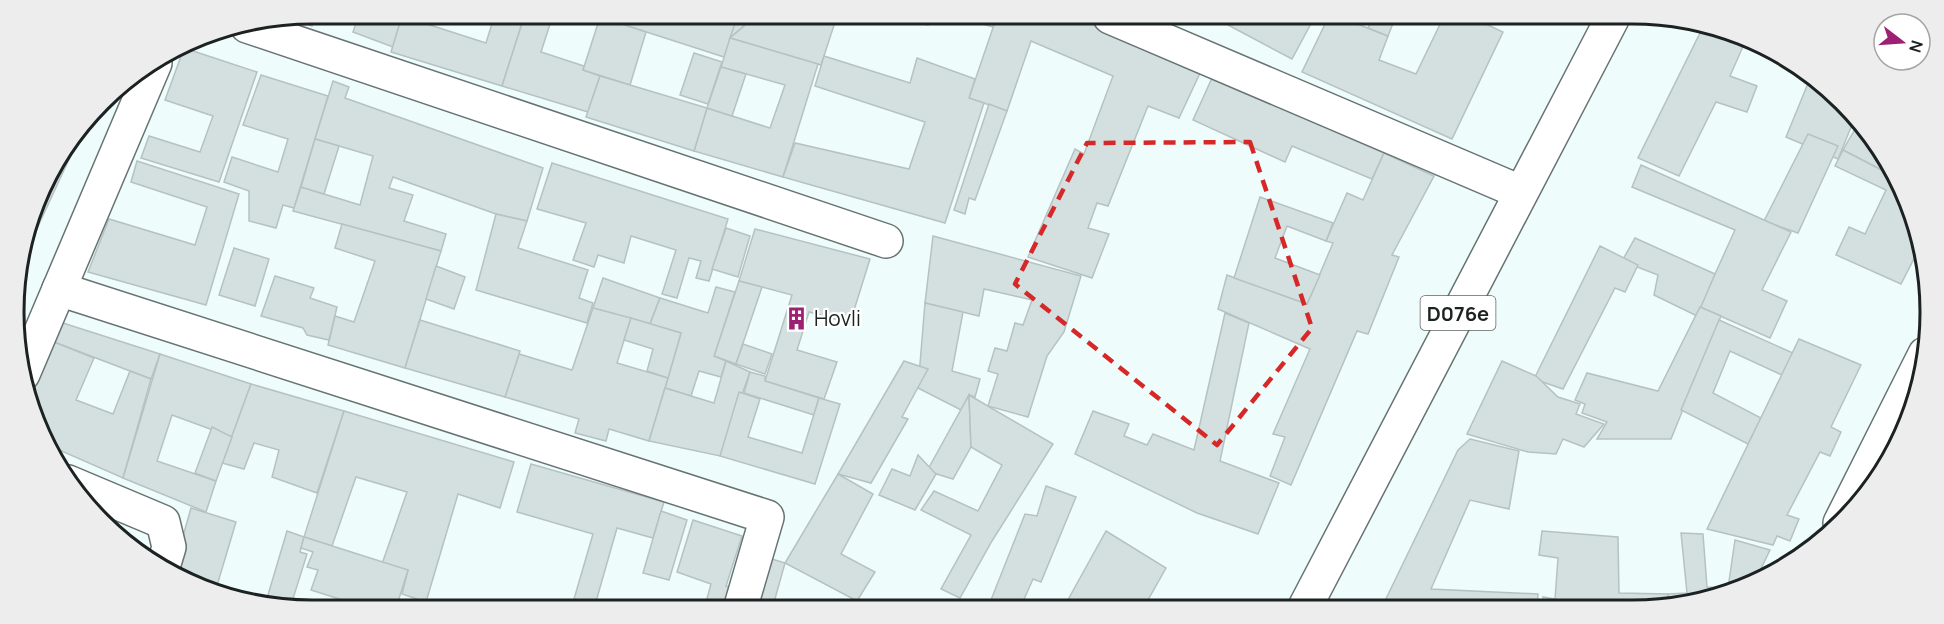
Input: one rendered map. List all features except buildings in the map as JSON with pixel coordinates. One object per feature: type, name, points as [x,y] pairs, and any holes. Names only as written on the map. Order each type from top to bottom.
[{"type":"street","points":[[1126,24],[1520,192]]},
{"type":"street","name":"D076e","points":[[1309,600],[1609,24]]},
{"type":"street","points":[[258,30],[886,241]]},
{"type":"street","points":[[28,361],[150,74]]},
{"type":"street","points":[[59,289],[767,517],[743,600]]},
{"type":"street","points":[[1854,495],[1911,382]]},
{"type":"street","points":[[86,489],[164,522],[169,547],[165,559]]},
{"type":"highlighted area","points":[[1250,142],[1312,328],[1217,445],[1015,284],[1087,143]]},
{"type":"place","name":"Hovli","points":[[796,318]]}]
